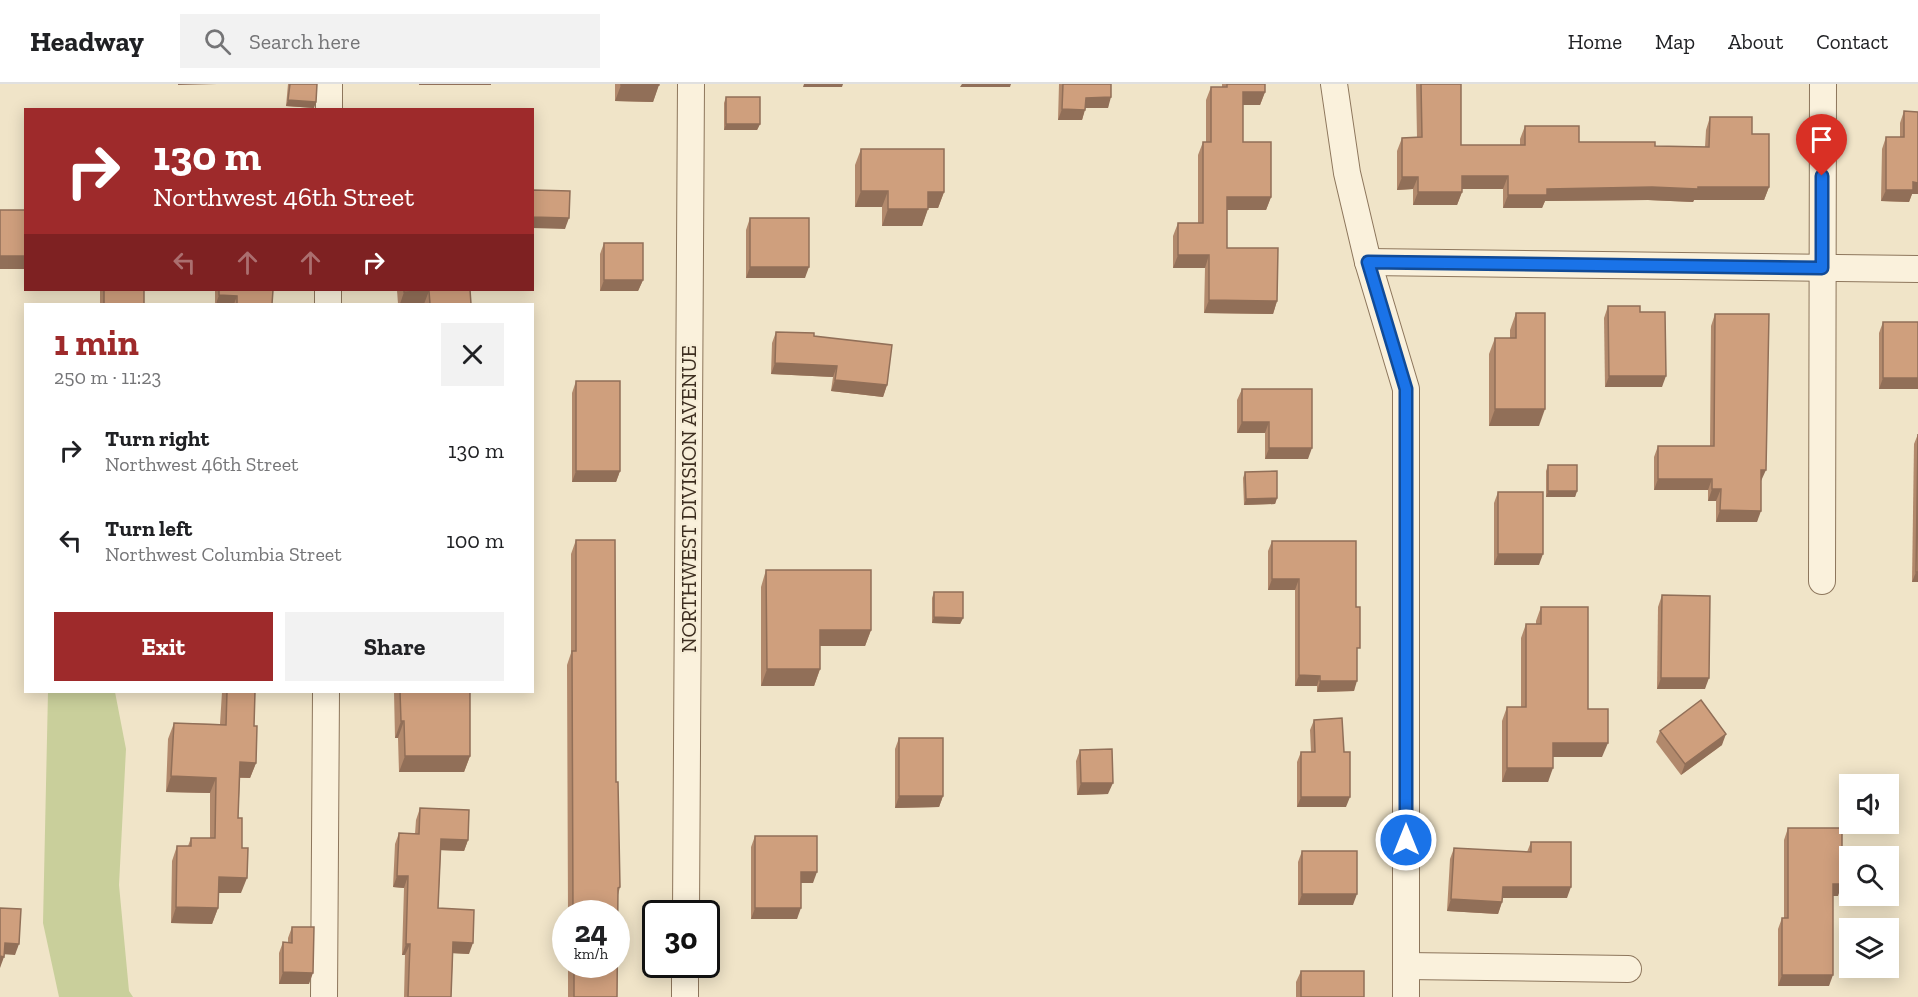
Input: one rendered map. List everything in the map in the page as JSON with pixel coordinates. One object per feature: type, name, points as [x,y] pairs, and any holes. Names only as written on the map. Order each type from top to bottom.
[{"type":"street","points":[[329,84],[329,108]]},
{"type":"street","name":"NORTHWEST DIVISION AVENUE","points":[[686,900],[691,84]]},
{"type":"street","points":[[1334,84],[1347,173],[1368,262],[1406,389],[1406,997]]},
{"type":"street","points":[[1822,581],[1823,84]]},
{"type":"street","points":[[1368,262],[1918,269]]},
{"type":"street","points":[[324,997],[326,693]]},
{"type":"street","points":[[1406,966],[1628,969]]},
{"type":"street","points":[[685,997],[686,978]]},
{"type":"green space","points":[[48,693],[115,693],[126,749],[119,885],[129,991],[133,997],[59,997],[43,923]]},
{"type":"building","points":[[290,84],[317,84],[316,102],[288,100]]},
{"type":"building","points":[[659,84],[659,85],[621,85]]},
{"type":"building","points":[[1063,84],[1111,84],[1111,97],[1086,98],[1085,110],[1062,109]]},
{"type":"building","points":[[1227,84],[1265,84],[1265,92],[1243,92],[1243,142],[1271,142],[1271,197],[1227,197],[1227,248],[1278,248],[1277,301],[1209,300],[1209,255],[1178,255],[1178,223],[1203,223],[1203,142],[1211,142],[1211,87],[1227,87]]},
{"type":"building","points":[[1421,84],[1461,84],[1461,145],[1525,145],[1525,126],[1579,126],[1579,142],[1655,142],[1655,146],[1709,147],[1710,117],[1752,117],[1752,134],[1769,134],[1769,187],[1547,189],[1547,195],[1508,195],[1508,176],[1462,176],[1462,192],[1418,192],[1418,177],[1402,177],[1402,138],[1422,137]]},
{"type":"building","points":[[726,97],[760,97],[760,124],[726,124]]},
{"type":"building","points":[[1904,111],[1918,112],[1918,183],[1913,182],[1913,190],[1886,190],[1886,137],[1904,137]]},
{"type":"building","points":[[861,149],[944,149],[944,192],[928,192],[928,209],[888,209],[888,191],[861,191]]},
{"type":"building","points":[[534,190],[570,191],[569,218],[534,217]]},
{"type":"building","points":[[0,210],[24,210],[24,256],[0,256]]},
{"type":"building","points":[[750,218],[809,218],[809,267],[750,267]]},
{"type":"building","points":[[604,243],[643,243],[643,280],[604,280]]},
{"type":"building","points":[[104,291],[144,291],[144,303],[104,303]]},
{"type":"building","points":[[219,291],[273,291],[272,303],[237,303],[237,296],[219,295]]},
{"type":"building","points":[[429,291],[470,291],[471,303],[430,303]]},
{"type":"building","points":[[1608,306],[1640,306],[1640,312],[1665,312],[1666,376],[1609,376]]},
{"type":"building","points":[[1516,313],[1545,313],[1545,409],[1495,409],[1495,338],[1516,338]]},
{"type":"building","points":[[1715,314],[1769,314],[1766,470],[1761,470],[1761,511],[1720,510],[1721,489],[1712,489],[1712,479],[1658,479],[1658,446],[1714,446]]},
{"type":"building","points":[[1883,322],[1918,322],[1918,378],[1883,378]]},
{"type":"building","points":[[776,332],[814,333],[814,336],[892,345],[887,385],[835,380],[837,366],[775,363]]},
{"type":"building","points":[[576,381],[620,381],[620,471],[576,471]]},
{"type":"building","points":[[1242,389],[1312,389],[1312,448],[1269,448],[1269,422],[1242,422]]},
{"type":"building","points":[[1918,434],[1918,572],[1916,572]]},
{"type":"building","points":[[1548,465],[1577,465],[1577,491],[1548,491]]},
{"type":"building","points":[[1277,471],[1277,498],[1246,499],[1245,472]]},
{"type":"building","points":[[1498,492],[1543,492],[1543,554],[1498,554]]},
{"type":"building","points":[[576,540],[615,540],[616,782],[618,782],[620,887],[618,888],[618,900],[573,900],[572,651],[576,651]]},
{"type":"building","points":[[1272,541],[1356,541],[1356,607],[1360,607],[1357,681],[1320,681],[1320,676],[1299,675],[1299,579],[1272,579]]},
{"type":"building","points":[[766,570],[871,570],[871,630],[820,630],[820,669],[767,669]]},
{"type":"building","points":[[934,592],[963,592],[963,618],[934,617]]},
{"type":"building","points":[[1662,595],[1710,596],[1709,678],[1661,678]]},
{"type":"building","points":[[1541,607],[1588,607],[1588,709],[1608,709],[1608,743],[1553,743],[1553,768],[1507,768],[1507,707],[1526,707],[1526,624],[1541,624]]},
{"type":"building","points":[[227,693],[255,693],[256,763],[240,762],[238,818],[242,818],[242,848],[248,848],[247,878],[219,877],[218,908],[176,907],[177,846],[191,846],[191,838],[215,838],[216,778],[171,776],[174,723],[226,725]]},
{"type":"building","points":[[400,693],[470,693],[470,756],[405,756],[404,721],[401,721]]},
{"type":"building","points":[[1701,700],[1726,734],[1685,764],[1660,731]]},
{"type":"building","points":[[1342,718],[1344,752],[1350,752],[1350,797],[1301,797],[1301,752],[1315,752],[1314,720]]},
{"type":"building","points":[[899,738],[943,738],[943,796],[899,796]]},
{"type":"building","points":[[1112,749],[1113,783],[1081,783],[1080,750]]},
{"type":"building","points":[[420,808],[469,810],[468,840],[441,839],[438,908],[474,910],[473,943],[453,942],[451,997],[408,997],[410,944],[406,944],[408,876],[397,876],[399,833],[419,834]]},
{"type":"building","points":[[1788,828],[1839,828],[1839,834],[1842,834],[1842,846],[1839,846],[1839,884],[1833,884],[1833,975],[1782,975],[1782,918],[1788,918]]},
{"type":"building","points":[[755,836],[817,836],[817,872],[801,872],[801,908],[755,908]]},
{"type":"building","points":[[1531,842],[1571,842],[1571,887],[1503,887],[1502,902],[1451,899],[1454,848],[1531,852]]},
{"type":"building","points":[[1302,851],[1357,851],[1357,894],[1302,894]]},
{"type":"building","points":[[0,908],[21,909],[19,944],[5,943],[4,957],[0,956]]},
{"type":"building","points":[[292,927],[314,927],[313,973],[283,972],[283,942],[292,943]]},
{"type":"building","points":[[1301,971],[1364,971],[1364,997],[1301,997]]},
{"type":"building","points":[[574,978],[617,978],[617,997],[574,997]]},
{"type":"route","points":[[1406,840],[1406,389],[1368,262],[1822,268],[1822,176]]}]
